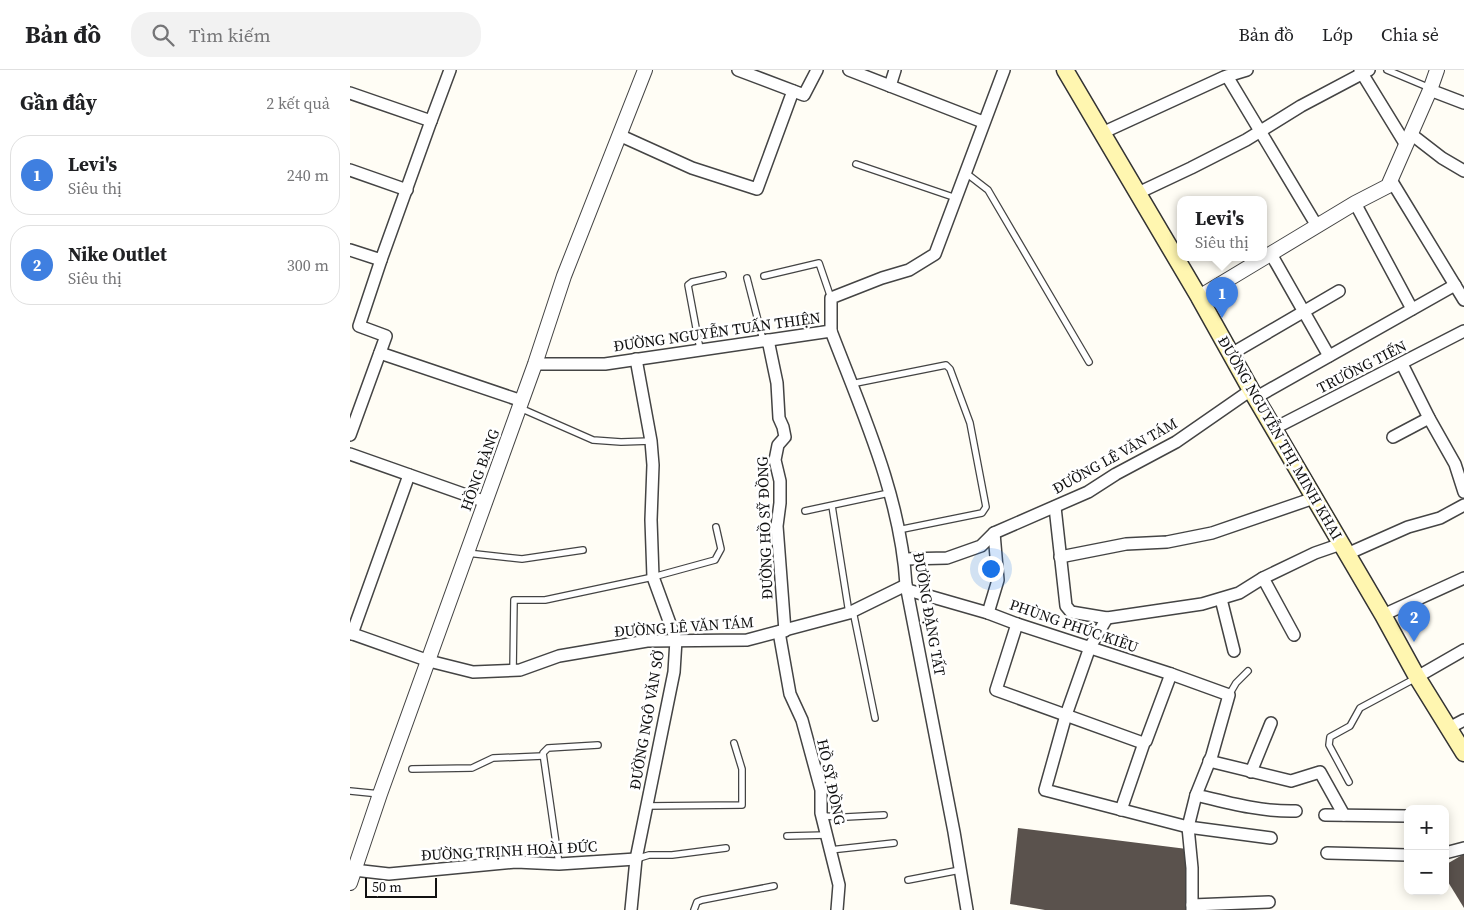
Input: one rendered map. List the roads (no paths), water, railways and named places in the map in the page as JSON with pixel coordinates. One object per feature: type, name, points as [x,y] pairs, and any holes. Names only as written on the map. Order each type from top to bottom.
[{"type":"main road","name":"ĐƯỜNG NGUYỄN THỊ MINH KHAI","points":[[1065,70],[1177,259]]},
{"type":"main road","name":"ĐƯỜNG NGUYỄN THỊ MINH KHAI","points":[[1178,261],[1417,677],[1464,753]]},
{"type":"street","points":[[350,435],[386,336],[359,326],[450,70]]},
{"type":"street","name":"HỒNG BÀNG","points":[[352,876],[535,364],[564,276],[645,70]]},
{"type":"street","points":[[738,70],[804,95],[817,70]]},
{"type":"street","points":[[849,70],[983,122]]},
{"type":"street","points":[[890,86],[894,70]]},
{"type":"street","name":"ĐƯỜNG NGUYỄN TUẤN THIỆN","points":[[535,364],[605,364],[831,331],[831,298],[882,278],[909,270],[935,254],[1004,70]]},
{"type":"street","points":[[1102,133],[1227,76],[1246,70]]},
{"type":"street","points":[[1267,256],[1355,203],[1388,186],[1437,70]]},
{"type":"street","points":[[1138,193],[1191,168],[1364,72],[1408,140],[1464,171]]},
{"type":"street","points":[[1227,76],[1317,226]]},
{"type":"street","points":[[1430,89],[1464,102]]},
{"type":"street","points":[[619,135],[692,168],[757,189],[793,91]]},
{"type":"street","points":[[350,93],[431,121]]},
{"type":"street","points":[[350,170],[406,190]]},
{"type":"street","points":[[1391,180],[1464,300]]},
{"type":"street","points":[[1355,203],[1412,310]]},
{"type":"street","points":[[350,250],[381,260]]},
{"type":"street","points":[[1271,254],[1329,356]]},
{"type":"street","points":[[1199,297],[1259,261]]},
{"type":"street","name":"ĐƯỜNG LÊ VĂN TÁM","points":[[905,559],[947,558],[981,546],[994,533],[1088,492],[1116,474],[1176,442],[1253,394],[1329,356],[1456,285]]},
{"type":"street","points":[[1231,354],[1339,291]]},
{"type":"street","name":"TRƯỜNG TIẾN","points":[[1273,429],[1402,364],[1464,330]]},
{"type":"street","name":"ĐƯỜNG ĐẶNG TẤT","points":[[831,331],[871,431],[905,559],[907,587],[967,910]]},
{"type":"street","name":"ĐƯỜNG HỒ SỸ ĐỒNG","points":[[765,340],[777,383],[779,418],[785,437],[778,445],[775,460],[780,481],[777,526],[782,632]]},
{"type":"street","points":[[380,353],[520,405]]},
{"type":"street","name":"ĐƯỜNG NGÔ VĂN SỞ","points":[[631,910],[636,859],[674,672],[676,640],[653,577],[650,520],[653,464],[651,441],[636,359]]},
{"type":"street","points":[[1402,364],[1455,464],[1464,492]]},
{"type":"street","points":[[1393,437],[1429,418]]},
{"type":"street","points":[[350,454],[486,502]]},
{"type":"street","points":[[351,634],[409,475]]},
{"type":"street","points":[[1060,557],[1126,544],[1168,542],[1212,533],[1314,498]]},
{"type":"street","points":[[1055,507],[1066,606],[1071,612],[1107,618],[1202,604],[1221,599],[1239,593],[1263,578],[1316,553],[1344,549],[1440,518],[1464,505]]},
{"type":"street","points":[[988,612],[998,580],[994,533]]},
{"type":"street","points":[[1263,578],[1294,635]]},
{"type":"street","points":[[1383,615],[1464,578]]},
{"type":"street","name":"ĐƯỜNG LÊ VĂN TÁM","points":[[351,634],[429,661],[473,672],[513,671],[567,654],[647,641],[747,640],[851,612],[907,587]]},
{"type":"street","name":"PHÙNG PHÚC KIỀU","points":[[907,587],[988,612],[1016,624],[1170,674],[1229,696]]},
{"type":"street","points":[[1221,599],[1234,651]]},
{"type":"street","points":[[1107,618],[1090,647],[1066,715],[1044,790],[1188,827],[1271,838]]},
{"type":"street","points":[[1016,624],[996,690],[1144,743]]},
{"type":"street","name":"HỒ SỸ ĐỒNG","points":[[782,632],[790,694],[802,720],[821,790],[822,816],[839,885],[837,910]]},
{"type":"street","points":[[1417,677],[1464,650]]},
{"type":"street","points":[[1121,810],[1170,674]]},
{"type":"street","points":[[1229,696],[1209,761],[1196,795],[1188,827],[1192,868],[1192,907],[1269,902]]},
{"type":"street","points":[[1449,728],[1464,720]]},
{"type":"street","points":[[1250,772],[1271,723]]},
{"type":"street","points":[[1209,761],[1291,781],[1320,772],[1344,815]]},
{"type":"street","points":[[1196,795],[1235,805],[1281,812],[1296,812]]},
{"type":"street","points":[[1325,815],[1404,816]]},
{"type":"street","points":[[1449,852],[1464,848]]},
{"type":"street","points":[[1327,853],[1404,855]]},
{"type":"street","name":"ĐƯỜNG TRỊNH HOÀI ĐỨC","points":[[352,876],[516,862],[558,864],[636,859]]},
{"type":"lane","points":[[1388,70],[1430,89]]},
{"type":"lane","points":[[856,164],[956,198]]},
{"type":"lane","points":[[966,173],[988,190],[1089,362]]},
{"type":"lane","points":[[764,276],[819,263],[831,298]]},
{"type":"lane","points":[[700,349],[688,285],[692,282],[724,275]]},
{"type":"lane","points":[[747,278],[765,340]]},
{"type":"lane","points":[[852,384],[946,365],[950,368],[970,423],[985,510],[982,513],[898,530]]},
{"type":"lane","points":[[520,405],[593,440],[621,442],[651,441]]},
{"type":"lane","points":[[805,511],[889,493]]},
{"type":"lane","points":[[832,506],[851,612],[874,718]]},
{"type":"lane","points":[[513,671],[514,600],[545,600],[653,577],[715,560],[720,549],[716,527]]},
{"type":"lane","points":[[467,553],[522,559],[582,550]]},
{"type":"lane","points":[[1229,696],[1236,683],[1248,671]]},
{"type":"lane","points":[[1349,782],[1329,745],[1330,737],[1350,726],[1360,708],[1417,677]]},
{"type":"lane","points":[[646,806],[742,805],[742,769],[734,743]]},
{"type":"lane","points":[[558,864],[543,756],[545,750],[548,748],[598,745]]},
{"type":"lane","points":[[412,769],[472,768],[493,758],[543,756]]},
{"type":"lane","points":[[350,791],[380,794]]},
{"type":"lane","points":[[822,816],[884,815]]},
{"type":"lane","points":[[787,836],[827,835]]},
{"type":"lane","points":[[830,850],[894,843]]},
{"type":"lane","points":[[636,859],[649,855],[672,855],[726,848]]},
{"type":"lane","points":[[908,880],[960,870]]},
{"type":"lane","points":[[694,910],[697,902],[702,900],[774,886]]},
{"type":"place","name":"Levi's","points":[[1222,318]]},
{"type":"place","name":"Nike Outlet","points":[[1414,642]]}]
